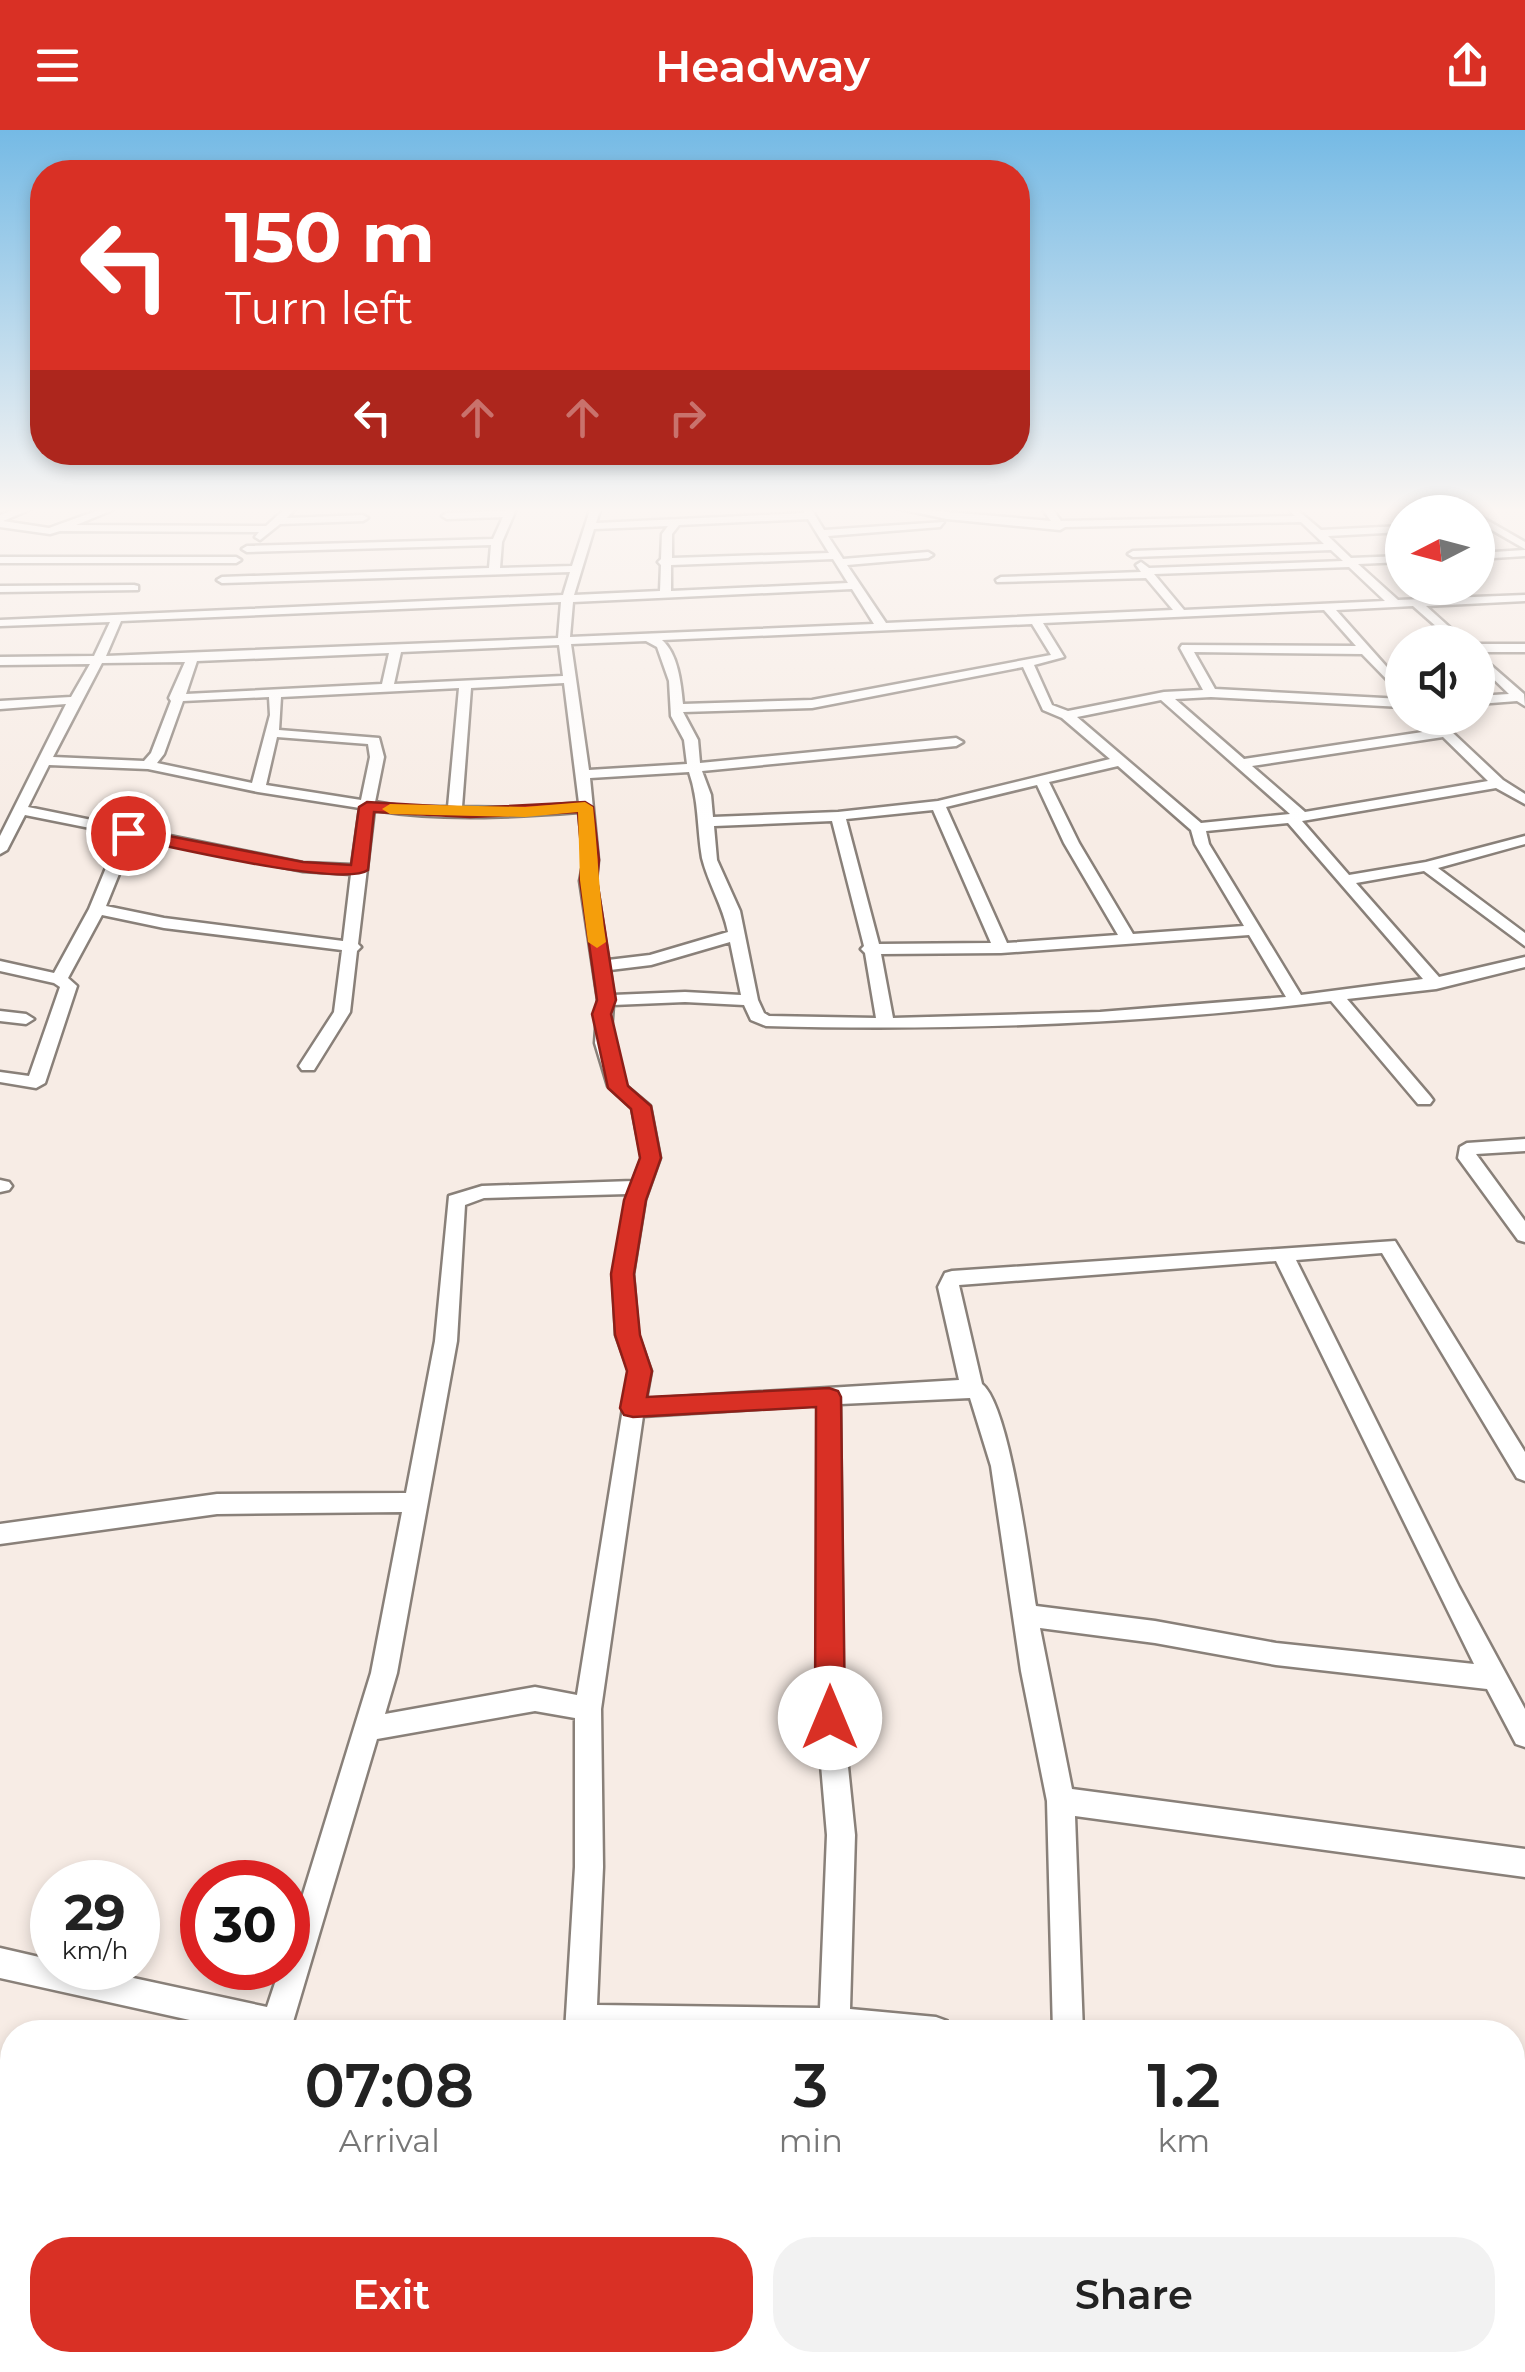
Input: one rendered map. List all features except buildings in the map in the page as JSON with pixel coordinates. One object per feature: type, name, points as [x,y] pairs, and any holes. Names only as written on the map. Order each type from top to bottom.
[{"type":"street","points":[[0,623],[286,612]]},
{"type":"street","points":[[566,612],[564,639],[583,774],[588,880],[606,1000],[602,1014],[611,1069],[618,1088],[641,1106],[651,1158],[627,1236],[623,1274],[628,1335],[640,1371],[588,1709],[582,2020]]},
{"type":"street","points":[[872,612],[881,625]]},
{"type":"street","points":[[0,661],[193,658],[1224,612]]},
{"type":"street","points":[[1331,612],[1385,674]]},
{"type":"street","points":[[0,850],[74,700],[100,659],[117,618]]},
{"type":"street","points":[[676,708],[812,704],[1058,658],[1035,618]]},
{"type":"street","points":[[662,645],[685,633]]},
{"type":"street","points":[[646,636],[662,645],[675,681],[676,708],[691,740],[694,768],[704,794],[710,860],[732,911],[750,1000],[757,1016],[766,1021],[885,1025],[1106,1019],[1436,984],[1525,962]]},
{"type":"street","points":[[387,688],[396,647]]},
{"type":"street","points":[[1211,693],[1186,648],[1362,650]]},
{"type":"street","points":[[1495,648],[1525,648]]},
{"type":"street","points":[[148,766],[157,754],[193,658]]},
{"type":"street","points":[[1028,664],[1048,707],[1067,714],[1198,828],[1202,844],[1296,1000]]},
{"type":"street","points":[[1495,674],[1522,699]]},
{"type":"street","points":[[175,698],[572,679]]},
{"type":"street","points":[[456,812],[465,685]]},
{"type":"street","points":[[1067,714],[1164,696],[1211,693],[1385,702]]},
{"type":"street","points":[[258,788],[272,733],[275,694]]},
{"type":"street","points":[[1164,696],[1243,763],[1297,818],[1436,984]]},
{"type":"street","points":[[1495,700],[1522,699]]},
{"type":"street","points":[[0,705],[74,700]]},
{"type":"street","points":[[272,733],[374,742],[377,758],[367,807],[353,947],[342,1012],[308,1066]]},
{"type":"street","points":[[1243,763],[1432,735]]},
{"type":"street","points":[[1447,735],[1498,783],[1525,800]]},
{"type":"street","points":[[583,774],[694,768],[956,742]]},
{"type":"street","points":[[43,761],[148,766],[367,807],[456,812],[585,807]]},
{"type":"street","points":[[708,822],[838,816],[938,805],[1120,761]]},
{"type":"street","points":[[1042,782],[1058,824],[1091,872],[1129,941]]},
{"type":"street","points":[[1198,828],[1297,818],[1498,783]]},
{"type":"street","points":[[938,805],[1001,948]]},
{"type":"street","points":[[20,810],[303,867],[359,870]]},
{"type":"street","points":[[838,816],[869,949],[881,979],[885,1025]]},
{"type":"street","points":[[58,979],[97,909],[128,833]]},
{"type":"street","points":[[1346,880],[1427,866],[1525,840]]},
{"type":"street","points":[[1427,866],[1525,940]]},
{"type":"street","points":[[97,909],[164,924],[353,947]]},
{"type":"street","points":[[869,949],[1001,948],[1253,930]]},
{"type":"street","points":[[600,966],[651,960],[736,935]]},
{"type":"street","points":[[0,966],[58,979],[69,986],[36,1083],[0,1077]]},
{"type":"street","points":[[1336,997],[1424,1100]]},
{"type":"street","points":[[606,1000],[750,1000]]},
{"type":"street","points":[[0,1016],[26,1019]]},
{"type":"street","points":[[1523,1230],[1467,1158],[1474,1147],[1525,1145]]},
{"type":"street","points":[[279,2020],[384,1674],[446,1341],[456,1201],[482,1192],[641,1187]]},
{"type":"street","points":[[1068,2020],[1061,1802],[1034,1672],[1002,1466],[985,1402],[972,1388],[948,1287],[952,1278],[1391,1247],[1525,1472]]},
{"type":"street","points":[[1284,1256],[1525,1735]]},
{"type":"street","points":[[633,1408],[972,1388]]},
{"type":"street","points":[[829,1397],[830,1718],[841,1835],[835,2020]]},
{"type":"street","points":[[0,1534],[216,1504],[414,1502]]},
{"type":"street","points":[[1026,1615],[1156,1632],[1276,1654],[1496,1678]]},
{"type":"street","points":[[368,1729],[535,1699],[588,1709]]},
{"type":"street","points":[[1061,1802],[1525,1863]]},
{"type":"street","points":[[0,1964],[242,2020]]},
{"type":"slow traffic","points":[[390,809],[525,812],[585,807],[588,880],[597,942]]},
{"type":"route","points":[[128,833],[303,867],[359,870],[367,807],[525,812],[585,807],[588,880],[606,1000],[602,1014],[605,1039],[618,1088],[641,1106],[651,1158],[635,1200],[623,1274],[628,1335],[640,1371],[633,1408],[829,1397],[830,1718]]}]
